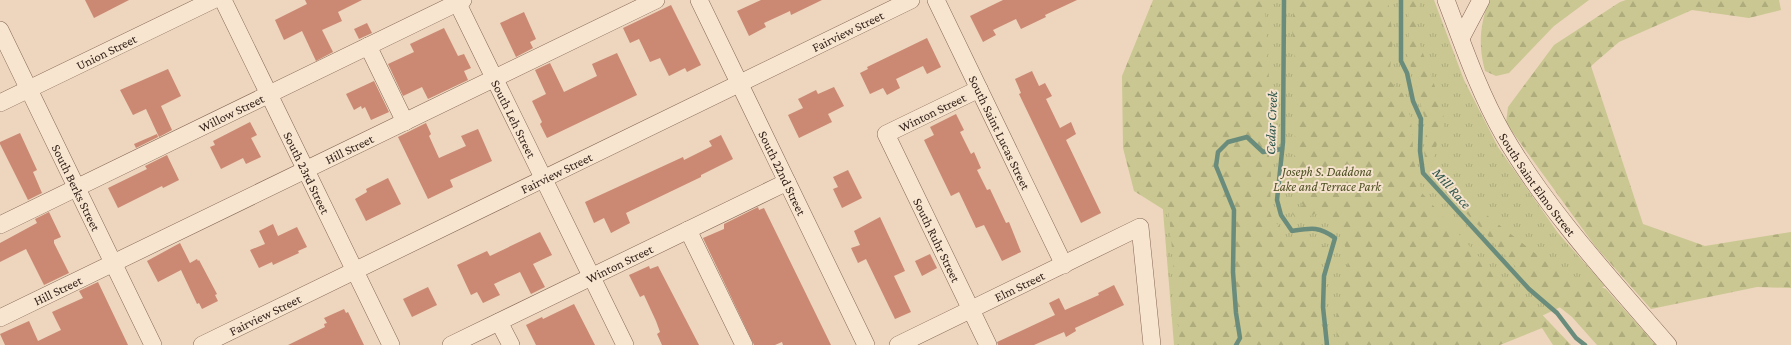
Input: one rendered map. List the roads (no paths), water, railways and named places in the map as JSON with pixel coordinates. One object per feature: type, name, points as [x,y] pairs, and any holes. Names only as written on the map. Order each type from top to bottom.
[{"type":"street","name":"Union Street","points":[[0,103],[213,0]]},
{"type":"street","name":"South 23rd Street","points":[[223,0],[391,345]]},
{"type":"street","name":"Hill Street","points":[[0,318],[656,0]]},
{"type":"street","name":"South 22nd Street","points":[[699,0],[866,345]]},
{"type":"street","name":"Fairview Street","points":[[202,345],[912,0]]},
{"type":"street","name":"South Saint Lucas Street","points":[[936,0],[1064,265]]},
{"type":"street","name":"South Saint Elmo Street","points":[[1446,0],[1474,74],[1503,135],[1544,195],[1582,246],[1668,345]]},
{"type":"street","points":[[1461,38],[1481,0]]},
{"type":"street","name":"Willow Street","points":[[0,225],[459,1]]},
{"type":"street","name":"South Leh Street","points":[[459,1],[494,78],[625,345]]},
{"type":"street","name":"South Berks Street","points":[[0,30],[153,345]]},
{"type":"street","points":[[368,46],[405,122]]},
{"type":"street","name":"Winton Street","points":[[886,134],[979,89]]},
{"type":"street","name":"South Ruhr Street","points":[[886,134],[988,345]]},
{"type":"street","name":"Winton Street","points":[[451,345],[787,182]]},
{"type":"street","name":"Elm Street","points":[[898,345],[1140,227],[1152,345]]},
{"type":"street","points":[[688,230],[744,345]]},
{"type":"street","points":[[499,322],[511,345]]},
{"type":"waterway","name":"Cedar Creek","points":[[1284,0],[1283,142],[1277,200],[1281,215],[1292,231],[1315,229],[1324,231],[1335,238],[1324,276],[1323,307],[1327,345]]},
{"type":"waterway","name":"Mill Race","points":[[1401,0],[1401,61],[1407,73],[1413,101],[1421,119],[1420,151],[1423,173],[1529,289],[1557,313],[1576,338],[1585,345]]},
{"type":"waterway","points":[[1236,345],[1240,338],[1236,313],[1233,272],[1234,210],[1216,166],[1218,152],[1228,142],[1247,137],[1263,152],[1282,149]]},
{"type":"park label","name":"Joseph S. Daddona Lake and Terrace Park","points":[[1327,178]]}]
